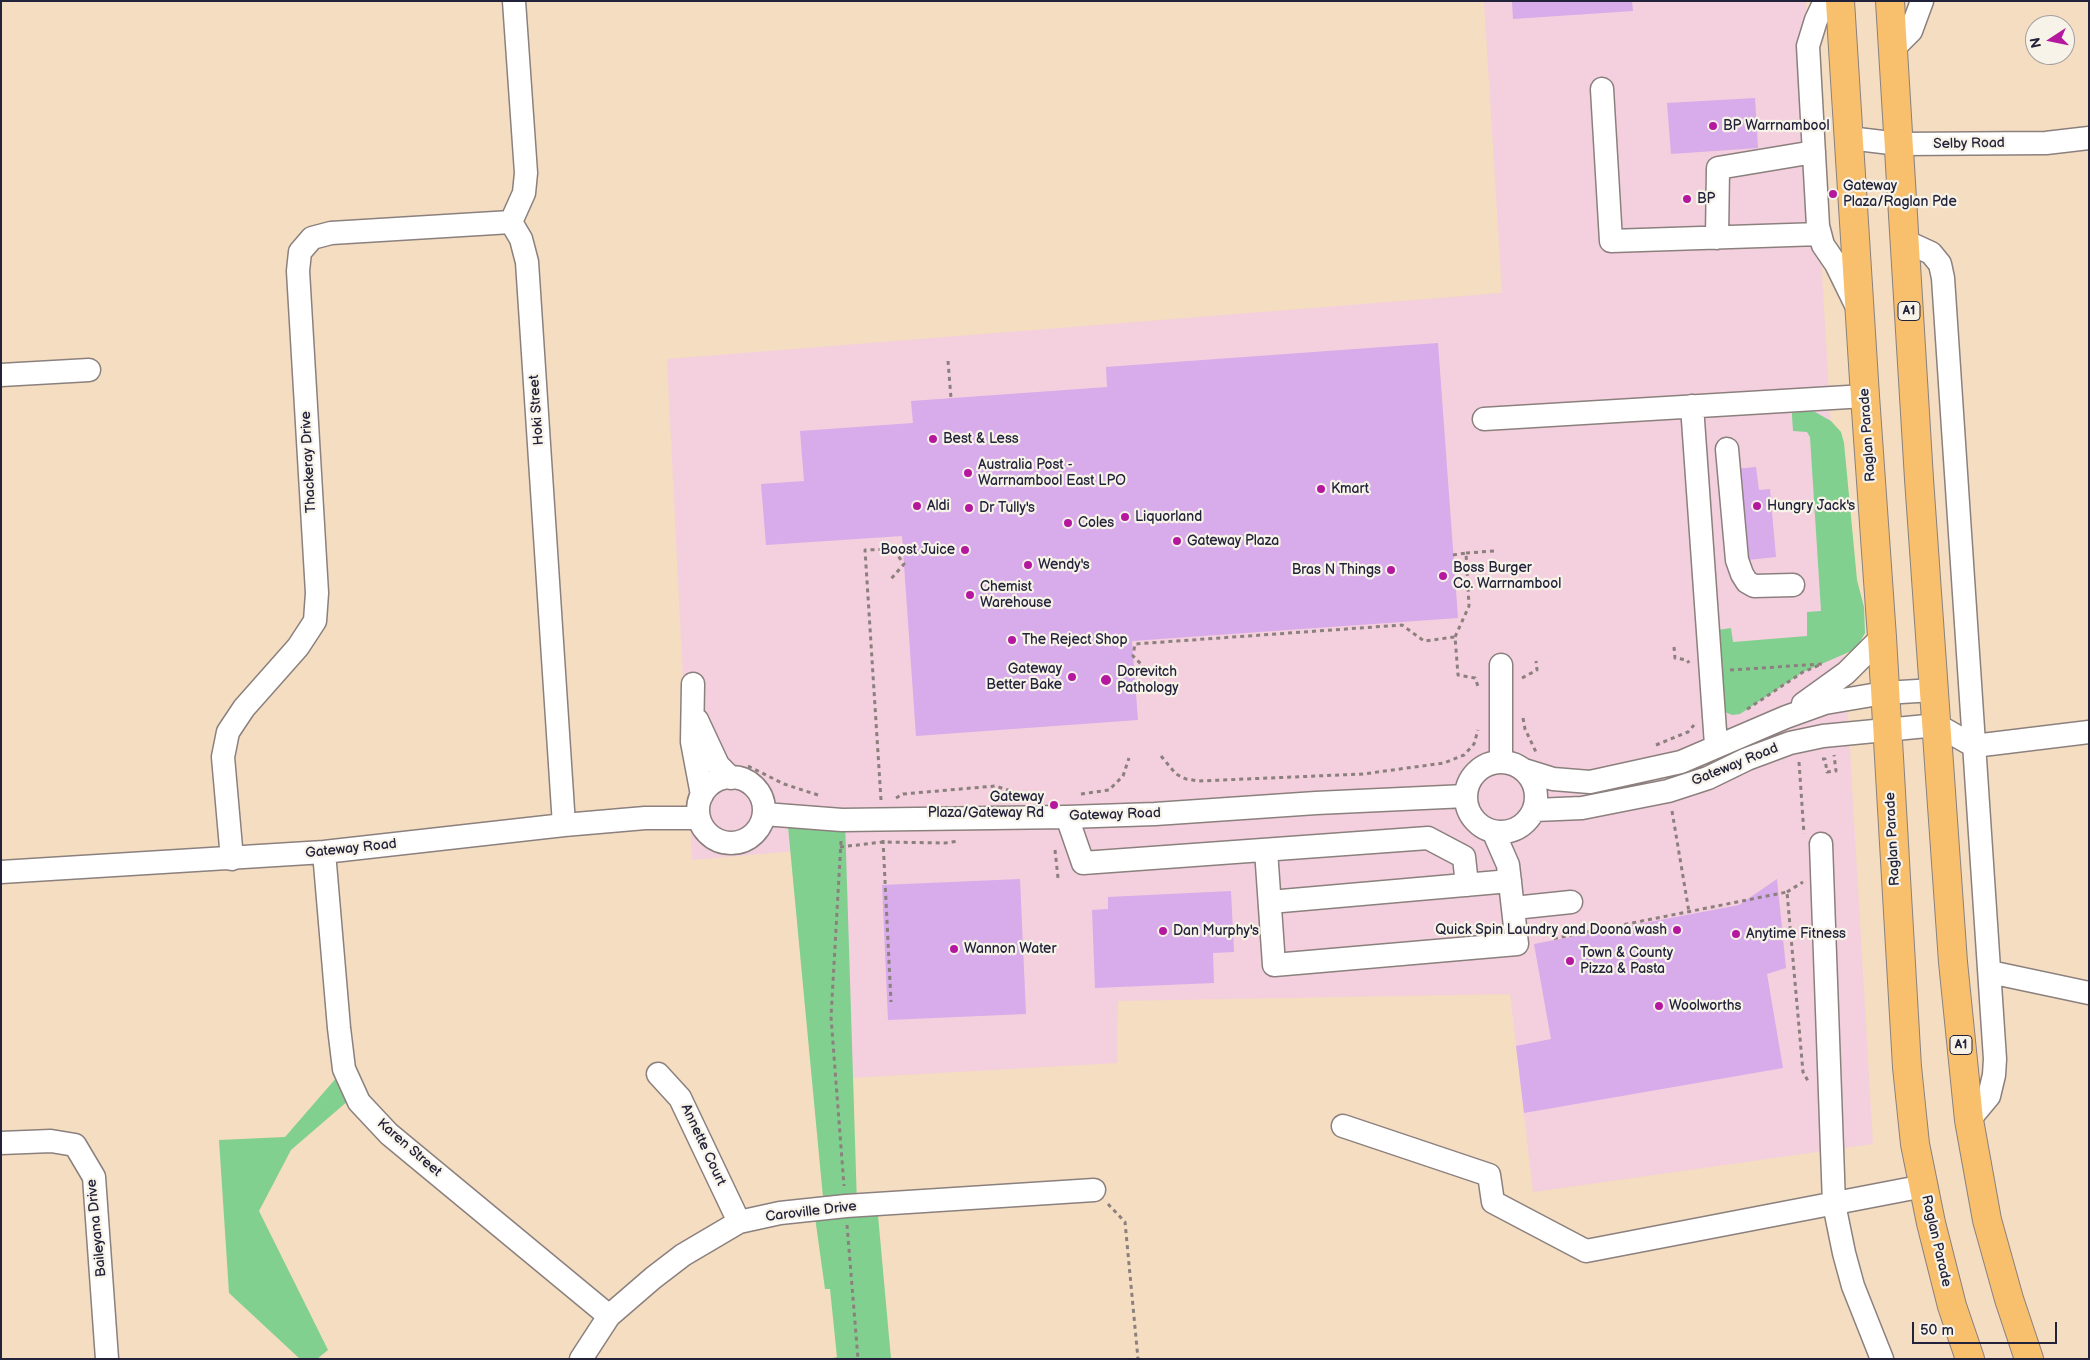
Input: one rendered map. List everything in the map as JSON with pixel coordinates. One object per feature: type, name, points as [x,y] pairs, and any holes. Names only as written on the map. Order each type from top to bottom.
[{"type":"highway","name":"Raglan Parade","points":[[1840,1],[1882,636],[1907,1067],[1915,1144],[1924,1186],[1952,1306],[1970,1359]]},
{"type":"highway","name":"A1","points":[[1890,1],[1919,479],[1954,962],[1969,1120],[1988,1220],[2029,1359]]},
{"type":"street","points":[[511,222],[524,193],[526,173],[514,1]]},
{"type":"street","name":"Raglan Parade","points":[[1825,1],[1816,20],[1808,46],[1818,226],[1824,245],[1836,264],[1860,313]]},
{"type":"street","points":[[1893,49],[1911,31],[1922,1]]},
{"type":"street","points":[[1602,89],[1611,242],[1820,234]]},
{"type":"street","name":"Selby Road","points":[[1849,138],[1899,144],[2046,143],[2089,138]]},
{"type":"street","points":[[1717,238],[1718,168],[1814,152]]},
{"type":"street","name":"Hoki Street","points":[[511,222],[521,239],[527,262],[564,825]]},
{"type":"street","name":"Thackeray Drive","points":[[232,859],[223,757],[228,732],[244,708],[298,647],[314,621],[317,593],[298,271],[300,252],[312,238],[331,234],[511,222]]},
{"type":"street","points":[[1905,241],[1931,253],[1940,264],[1943,278],[1995,1059],[1994,1075],[1988,1096],[1969,1120]]},
{"type":"street","points":[[1,375],[89,370]]},
{"type":"street","points":[[1484,420],[1865,396]]},
{"type":"street","points":[[1692,406],[1716,745]]},
{"type":"street","points":[[1727,449],[1737,560],[1742,574],[1747,582],[1754,586],[1794,585]]},
{"type":"street","name":"Gateway Road","points":[[1786,717],[1846,674],[1882,636]]},
{"type":"street","points":[[1501,665],[1501,762]]},
{"type":"street","points":[[692,710],[724,771],[746,781],[758,792],[764,806],[764,814],[762,823],[750,838],[733,844],[724,843],[708,834],[699,818],[698,810],[702,795],[692,742],[692,710],[693,684]]},
{"type":"street","name":"Gateway Road","points":[[1532,764],[1553,780],[1590,782],[1682,762],[1716,745],[1825,703],[1884,693],[1934,690]]},
{"type":"street","points":[[1937,725],[1974,746],[2089,732]]},
{"type":"street","name":"Gateway Road","points":[[1535,810],[1582,808],[1668,791],[1708,778],[1747,759],[1790,743],[1823,736],[1937,725]]},
{"type":"street","points":[[1490,763],[1532,764],[1533,781],[1537,795],[1535,810],[1529,820],[1519,828],[1507,833],[1494,833],[1482,828],[1473,820],[1467,808],[1466,796],[1468,785],[1477,772],[1490,763]]},
{"type":"street","points":[[702,795],[724,771]]},
{"type":"street","name":"Gateway Road","points":[[764,814],[842,820],[882,813],[1067,817],[1466,796]]},
{"type":"street","points":[[1083,863],[1095,816]]},
{"type":"street","points":[[1067,817],[1083,863]]},
{"type":"street","name":"Gateway Road","points":[[1,872],[324,852],[564,825],[645,818],[699,818]]},
{"type":"street","points":[[1509,873],[1519,828]]},
{"type":"street","points":[[1266,850],[1274,965],[1517,944],[1509,873],[1494,833]]},
{"type":"street","points":[[1083,863],[1428,838],[1464,857],[1466,885]]},
{"type":"street","points":[[1812,841],[1834,1204],[1853,1286],[1882,1359]]},
{"type":"street","name":"Karen Street","points":[[324,852],[338,1028],[344,1069],[359,1102],[389,1134],[609,1316]]},
{"type":"street","points":[[1270,902],[1466,885],[1509,873]]},
{"type":"street","points":[[1514,908],[1571,902]]},
{"type":"street","points":[[1990,972],[2089,993]]},
{"type":"street","name":"Annette Court","points":[[658,1074],[680,1098],[739,1222]]},
{"type":"street","points":[[1343,1126],[1489,1175],[1492,1202],[1586,1251],[1924,1186]]},
{"type":"street","name":"Baileyana Drive","points":[[1,1143],[51,1141],[75,1145],[94,1176],[107,1359]]},
{"type":"street","name":"Caroville Drive","points":[[581,1359],[609,1316],[683,1255],[739,1222],[780,1213],[846,1206],[1094,1190]]},
{"type":"path","points":[[948,361],[951,398]]},
{"type":"path","points":[[890,580],[904,564],[893,549],[865,550],[882,813],[891,1002]]},
{"type":"path","points":[[1453,554],[1494,551]]},
{"type":"path","points":[[1466,553],[1469,606],[1455,638],[1458,675],[1475,678],[1479,696]]},
{"type":"path","points":[[1146,670],[1133,656],[1135,644],[1402,625],[1424,641],[1455,638]]},
{"type":"path","points":[[1521,687],[1521,678],[1537,670],[1536,661]]},
{"type":"path","points":[[1728,670],[1822,664],[1803,672],[1740,714]]},
{"type":"path","points":[[1523,713],[1525,729],[1532,748],[1532,764]]},
{"type":"path","points":[[1653,746],[1688,732],[1697,718]]},
{"type":"path","points":[[1161,756],[1176,774],[1186,779],[1199,781],[1363,774],[1444,763],[1464,755],[1474,744],[1479,721]]},
{"type":"path","points":[[1478,730],[1525,729]]},
{"type":"path","points":[[1817,760],[1825,759],[1826,772],[1836,771],[1834,749]]},
{"type":"path","points":[[724,771],[726,754],[784,784],[825,798]]},
{"type":"path","points":[[1072,795],[1109,790],[1123,776],[1129,758]]},
{"type":"path","points":[[1808,760],[1799,761],[1812,841]]},
{"type":"path","points":[[882,813],[890,802],[903,794],[995,786],[1025,799]]},
{"type":"path","points":[[842,820],[831,1017],[858,1359]]},
{"type":"path","points":[[1675,827],[1689,912]]},
{"type":"path","points":[[840,847],[883,842],[945,843],[961,841]]},
{"type":"path","points":[[1055,845],[1058,878]]},
{"type":"path","points":[[1546,905],[1552,939],[1656,920],[1787,892],[1803,1072],[1810,1085]]},
{"type":"path","points":[[1094,1190],[1125,1222],[1138,1359]]},
{"type":"shaded area","points":[[1484,1],[1806,1],[1873,1144],[1533,1192],[1510,994],[1118,1001],[1117,1063],[850,1078],[832,848],[692,860],[667,359],[1502,293]]},
{"type":"green space","points":[[1815,412],[1831,421],[1841,432],[1844,443],[1857,580],[1864,607],[1865,633],[1856,649],[1803,672],[1740,714],[1732,715],[1725,712],[1722,705],[1718,630],[1731,628],[1733,642],[1807,636],[1807,612],[1821,611],[1810,437],[1807,432],[1793,431],[1792,416],[1792,413]]},
{"type":"green space","points":[[787,816],[845,820],[857,1205],[877,1204],[891,1359],[829,1359],[837,1357],[830,1289],[825,1289],[814,1210],[824,1208]]},
{"type":"green space","points":[[344,1069],[356,1094],[291,1150],[259,1211],[328,1350],[317,1359],[300,1359],[229,1293],[219,1140],[285,1137]]},
{"type":"building","points":[[1512,1],[1632,1],[1633,11],[1513,19]]},
{"type":"building","name":"BP Warrnambool","points":[[1755,98],[1758,148],[1671,154],[1667,103]]},
{"type":"building","name":"Gateway Plaza","points":[[1438,343],[1458,618],[1132,641],[1138,720],[916,736],[902,536],[766,545],[761,484],[804,481],[800,431],[913,423],[911,401],[1107,387],[1106,367]]},
{"type":"building","points":[[1756,467],[1759,490],[1770,489],[1776,557],[1748,560],[1724,470]]},
{"type":"building","name":"Wannon Water","points":[[1020,879],[1026,1014],[888,1020],[882,885]]},
{"type":"building","name":"Woolworths","points":[[1777,879],[1786,968],[1767,974],[1783,1068],[1524,1113],[1516,1046],[1551,1039],[1534,944],[1739,905]]},
{"type":"building","name":"Dan Murphy's","points":[[1231,891],[1234,952],[1213,953],[1214,983],[1095,988],[1092,910],[1108,909],[1108,897]]},
{"type":"place","name":"BP Warrnambool","points":[[1713,126]]},
{"type":"place","name":"Gateway Plaza/Raglan Pde","points":[[1833,194]]},
{"type":"place","name":"BP","points":[[1687,199]]},
{"type":"place","name":"Best & Less","points":[[933,439]]},
{"type":"place","name":"Australia Post - Warrnambool East LPO","points":[[968,473]]},
{"type":"place","name":"Kmart","points":[[1321,489]]},
{"type":"place","name":"Aldi","points":[[917,506]]},
{"type":"place","name":"Hungry Jack's","points":[[1757,506]]},
{"type":"place","name":"Dr Tully's","points":[[969,508]]},
{"type":"place","name":"Liquorland","points":[[1125,517]]},
{"type":"place","name":"Coles","points":[[1068,523]]},
{"type":"place","name":"Gateway Plaza","points":[[1177,541]]},
{"type":"place","name":"Boost Juice","points":[[965,550]]},
{"type":"place","name":"Wendy's","points":[[1028,565]]},
{"type":"place","name":"Bras N Things","points":[[1391,570]]},
{"type":"place","name":"Boss Burger Co. Warrnambool","points":[[1443,576]]},
{"type":"place","name":"Chemist Warehouse","points":[[970,595]]},
{"type":"place","name":"The Reject Shop","points":[[1012,640]]},
{"type":"place","name":"Gateway Better Bake","points":[[1072,677]]},
{"type":"place","name":"Dorevitch Pathology","points":[[1106,680]]},
{"type":"place","name":"Gateway Plaza/Gateway Rd","points":[[1054,805]]},
{"type":"place","name":"Quick Spin Laundry and Doona wash","points":[[1677,930]]},
{"type":"place","name":"Dan Murphy's","points":[[1163,931]]},
{"type":"place","name":"Anytime Fitness","points":[[1736,934]]},
{"type":"place","name":"Wannon Water","points":[[954,949]]},
{"type":"place","name":"Town & County Pizza & Pasta","points":[[1570,961]]},
{"type":"place","name":"Woolworths","points":[[1659,1006]]}]
